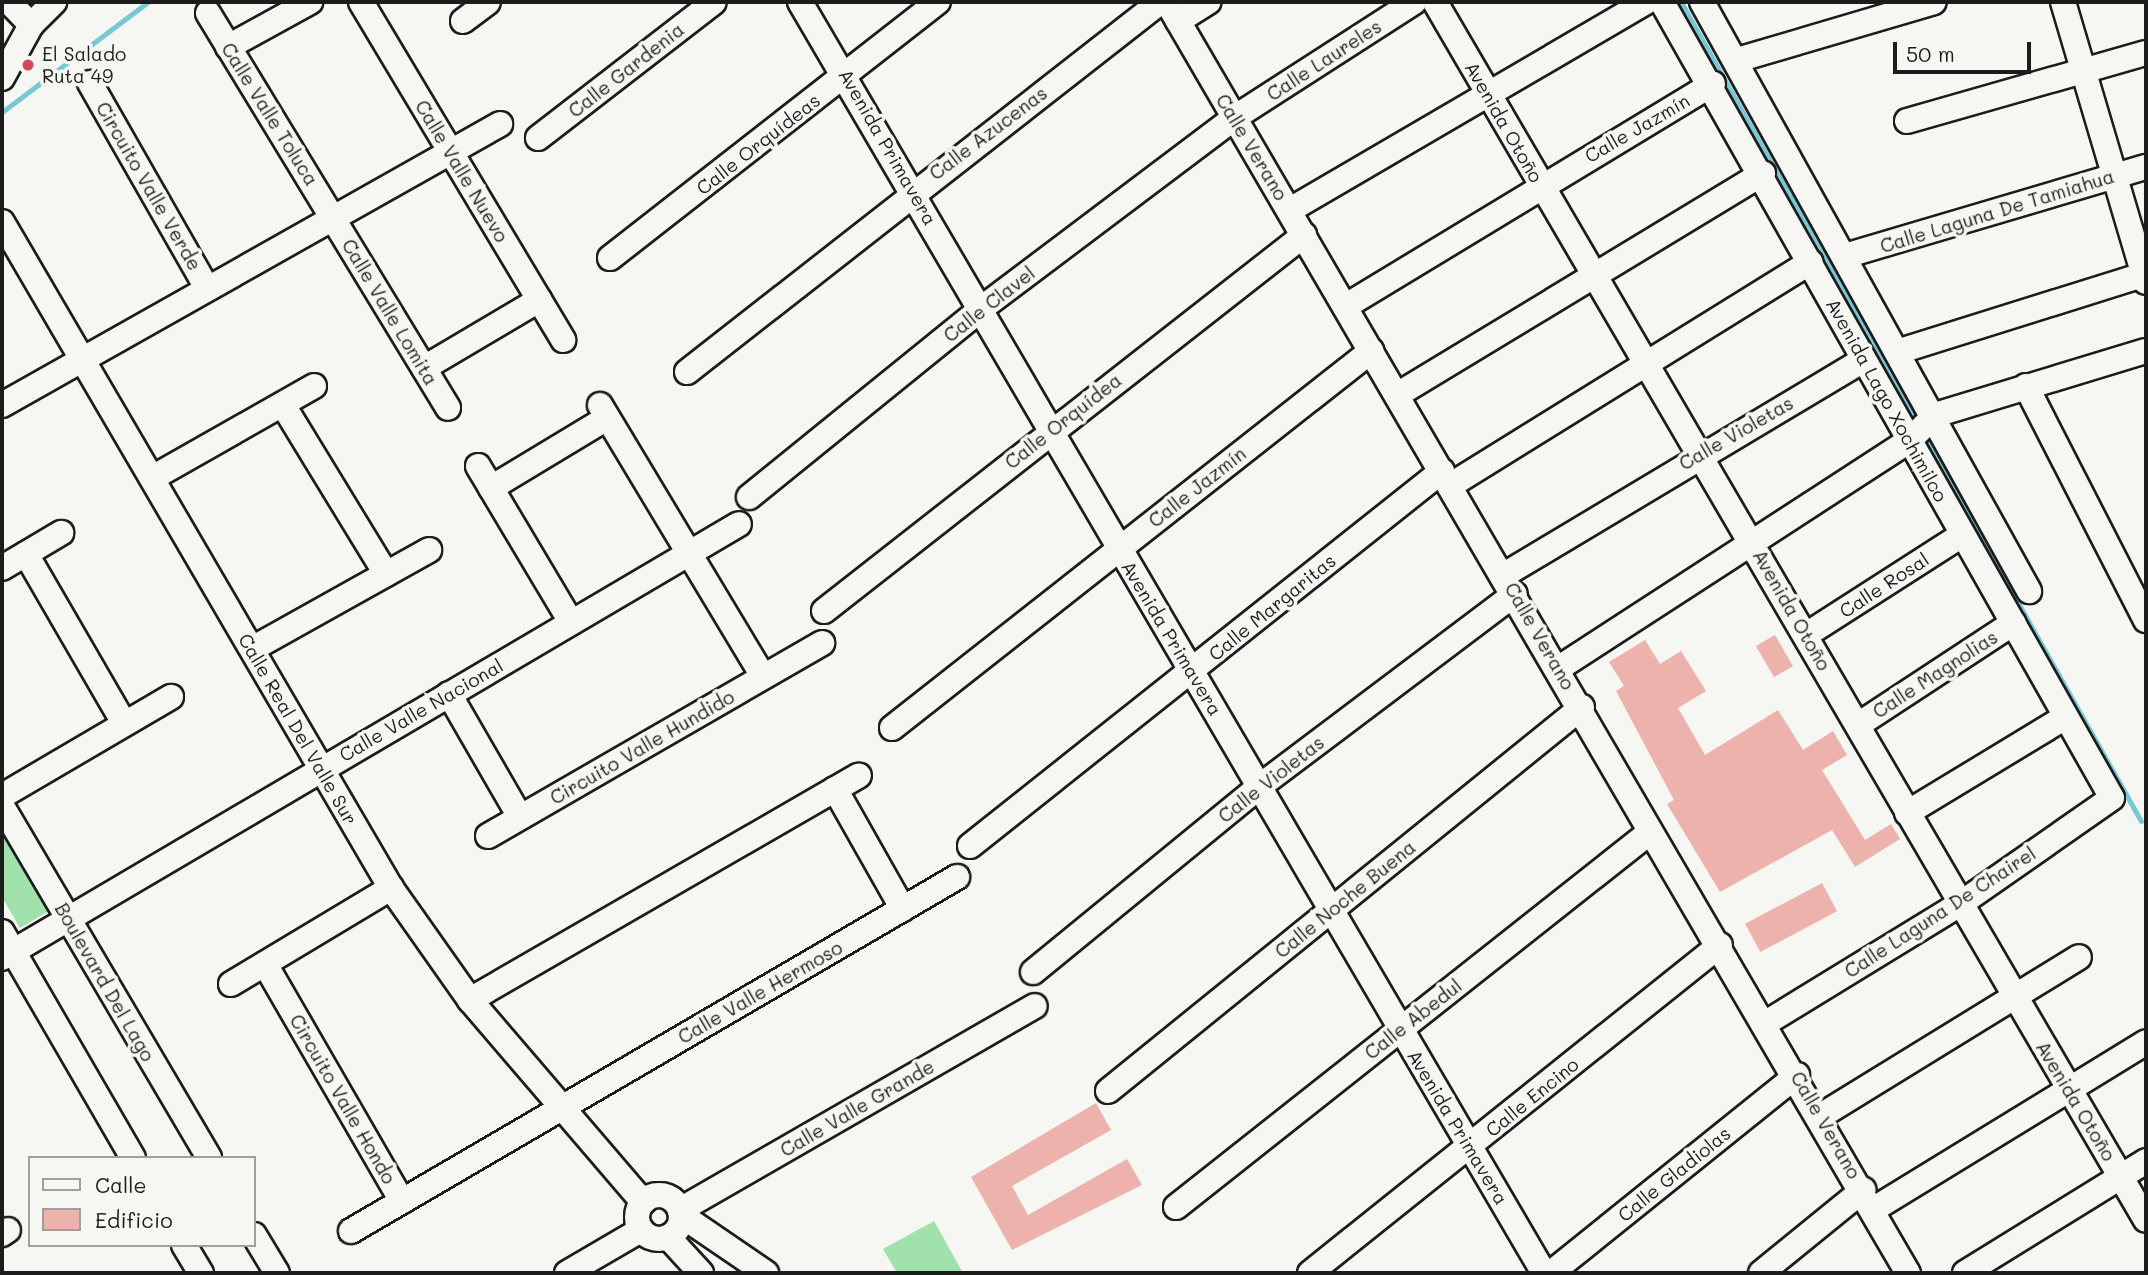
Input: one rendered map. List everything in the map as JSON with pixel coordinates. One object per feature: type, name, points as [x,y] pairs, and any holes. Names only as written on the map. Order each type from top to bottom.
[{"type":"street","points":[[9,2],[32,25]]},
{"type":"street","points":[[2,78],[32,25],[54,2]]},
{"type":"street","points":[[228,47],[310,2]]},
{"type":"street","name":"Calle Valle Nuevo","points":[[361,2],[563,340]]},
{"type":"street","points":[[463,21],[488,2]]},
{"type":"street","name":"Calle Gardenia","points":[[538,138],[714,2]]},
{"type":"street","name":"Avenida Primavera","points":[[800,2],[847,75],[982,308],[1049,431],[1545,1273]]},
{"type":"street","name":"Calle Orquídeas","points":[[610,258],[939,2]]},
{"type":"street","name":"Calle Azucenas","points":[[687,372],[913,191],[1160,2]]},
{"type":"street","points":[[1172,11],[1209,2]]},
{"type":"street","name":"Calle Laureles","points":[[1234,118],[1414,2]]},
{"type":"street","points":[[1290,210],[1646,2]]},
{"type":"street","name":"Avenida Lago Xochimilco","points":[[1662,2],[1713,84],[1863,359],[1921,428],[2029,591]]},
{"type":"street","name":"Avenida Lago Xochimilco","points":[[1702,2],[1848,255],[1900,351],[1921,428],[1962,535],[2112,798]]},
{"type":"street","points":[[1737,60],[1934,2]]},
{"type":"street","points":[[1900,351],[2145,277],[2063,2]]},
{"type":"street","name":"Avenida Otoño","points":[[1441,4],[1486,94],[1754,544],[1959,904],[2146,1220]]},
{"type":"street","name":"Calle Verano","points":[[1172,11],[1582,707],[1650,832],[1766,1023],[1869,1200],[1908,1273]]},
{"type":"street","name":"Calle Valle Toluca","points":[[208,13],[332,215]]},
{"type":"street","points":[[1907,121],[2146,53]]},
{"type":"street","name":"Circuito Valle Verde","points":[[90,83],[207,288]]},
{"type":"street","name":"Calle Jazmín","points":[[1346,306],[1541,185],[1713,84]]},
{"type":"street","name":"Calle Clavel","points":[[749,497],[982,308],[1234,118]]},
{"type":"street","points":[[2,405],[332,215],[500,124]]},
{"type":"street","name":"Calle Laguna De Tamiahua","points":[[1848,255],[2146,167]]},
{"type":"street","points":[[1396,395],[1763,173]]},
{"type":"street","name":"Calle Valle Lomita","points":[[332,215],[448,408]]},
{"type":"street","name":"Calle Real Del Valle Sur","points":[[2,222],[81,359],[154,477],[319,770],[391,888],[470,1000],[643,1202]]},
{"type":"street","name":"Calle Orquídea","points":[[824,611],[1049,431],[1304,235]]},
{"type":"street","name":"Calle Margaritas","points":[[970,846],[1192,671],[1447,478],[1811,262]]},
{"type":"street","points":[[424,368],[539,300]]},
{"type":"street","name":"Calle Jazmín","points":[[892,728],[1371,351]]},
{"type":"street","points":[[1559,668],[1754,544],[1921,428],[2026,386],[2146,351]]},
{"type":"street","name":"Calle Violetas","points":[[1033,972],[1510,584],[1700,452],[1863,359]]},
{"type":"street","points":[[154,477],[314,386]]},
{"type":"street","points":[[2026,386],[2146,620]]},
{"type":"street","points":[[283,405],[386,574]]},
{"type":"street","points":[[491,488],[603,411],[688,556],[763,676]]},
{"type":"street","points":[[478,466],[571,622]]},
{"type":"street","name":"Calle Valle Nacional","points":[[6,947],[67,918],[740,524]]},
{"type":"street","points":[[2,568],[61,533]]},
{"type":"street","name":"Calle Rosal","points":[[1806,635],[1962,535]]},
{"type":"street","points":[[252,649],[429,550]]},
{"type":"street","points":[[26,554],[124,723]]},
{"type":"street","name":"Calle Magnolias","points":[[1857,725],[2013,623]]},
{"type":"street","name":"Circuito Valle Hundido","points":[[488,836],[822,643]]},
{"type":"street","points":[[449,694],[520,817]]},
{"type":"street","points":[[2,796],[171,697]]},
{"type":"street","name":"Calle Noche Buena","points":[[1108,1091],[1582,707]]},
{"type":"street","points":[[1907,813],[2064,718]]},
{"type":"street","points":[[470,1000],[859,775]]},
{"type":"street","points":[[835,789],[902,909]]},
{"type":"street","name":"Calle Laguna De Chairel","points":[[1766,1023],[1959,904],[2112,798]]},
{"type":"street","name":"Boulevard Del Lago","points":[[2,806],[207,1156]]},
{"type":"street","name":"Calle Abedul","points":[[1176,1207],[1650,832]]},
{"type":"street","name":"Calle Valle Hermoso","points":[[562,1108],[957,877]]},
{"type":"street","points":[[231,984],[391,888]]},
{"type":"street","name":"Calle Encino","points":[[1310,1273],[1720,945]]},
{"type":"street","points":[[6,947],[132,1156]]},
{"type":"street","points":[[1819,1117],[2079,957]]},
{"type":"street","name":"Circuito Valle Hondo","points":[[265,964],[402,1201],[562,1108]]},
{"type":"street","name":"Calle Valle Grande","points":[[680,1213],[1035,1006]]},
{"type":"street","points":[[1761,1273],[1869,1200],[2068,1089],[2146,1042]]},
{"type":"street","name":"Calle Gladiolas","points":[[1551,1273],[1797,1076]]},
{"type":"street","points":[[1965,1273],[2146,1161]]},
{"type":"street","points":[[641,1230],[643,1202],[668,1197],[680,1213],[766,1273]]},
{"type":"street","points":[[351,1231],[402,1201]]},
{"type":"street","points":[[668,1237],[680,1213]]},
{"type":"street","points":[[567,1273],[641,1230],[668,1237],[701,1273]]},
{"type":"street","points":[[256,1238],[276,1273]]},
{"type":"street","points":[[185,1247],[201,1273]]},
{"type":"green space","points":[[2,818],[54,908],[20,928],[2,897]]},
{"type":"green space","points":[[934,1221],[963,1273],[897,1273],[883,1249]]},
{"type":"building","points":[[1775,635],[1793,666],[1774,677],[1756,646]]},
{"type":"building","points":[[1645,640],[1660,664],[1681,651],[1706,691],[1678,708],[1705,755],[1778,710],[1803,750],[1833,731],[1847,755],[1822,770],[1865,840],[1891,824],[1900,839],[1855,867],[1832,830],[1720,892],[1667,804],[1674,800],[1616,691],[1624,686],[1609,662]]},
{"type":"building","points":[[1822,883],[1837,911],[1760,952],[1745,924]]},
{"type":"building","points":[[1096,1103],[1111,1130],[1012,1186],[1028,1215],[1127,1159],[1142,1185],[1012,1250],[971,1177]]},
{"type":"waterway","points":[[2,112],[148,2]]},
{"type":"waterway","points":[[1681,2],[1918,424]]},
{"type":"waterway","points":[[1924,436],[2141,821]]},
{"type":"place","name":"El Salado Ruta 49","points":[[28,65]]}]
